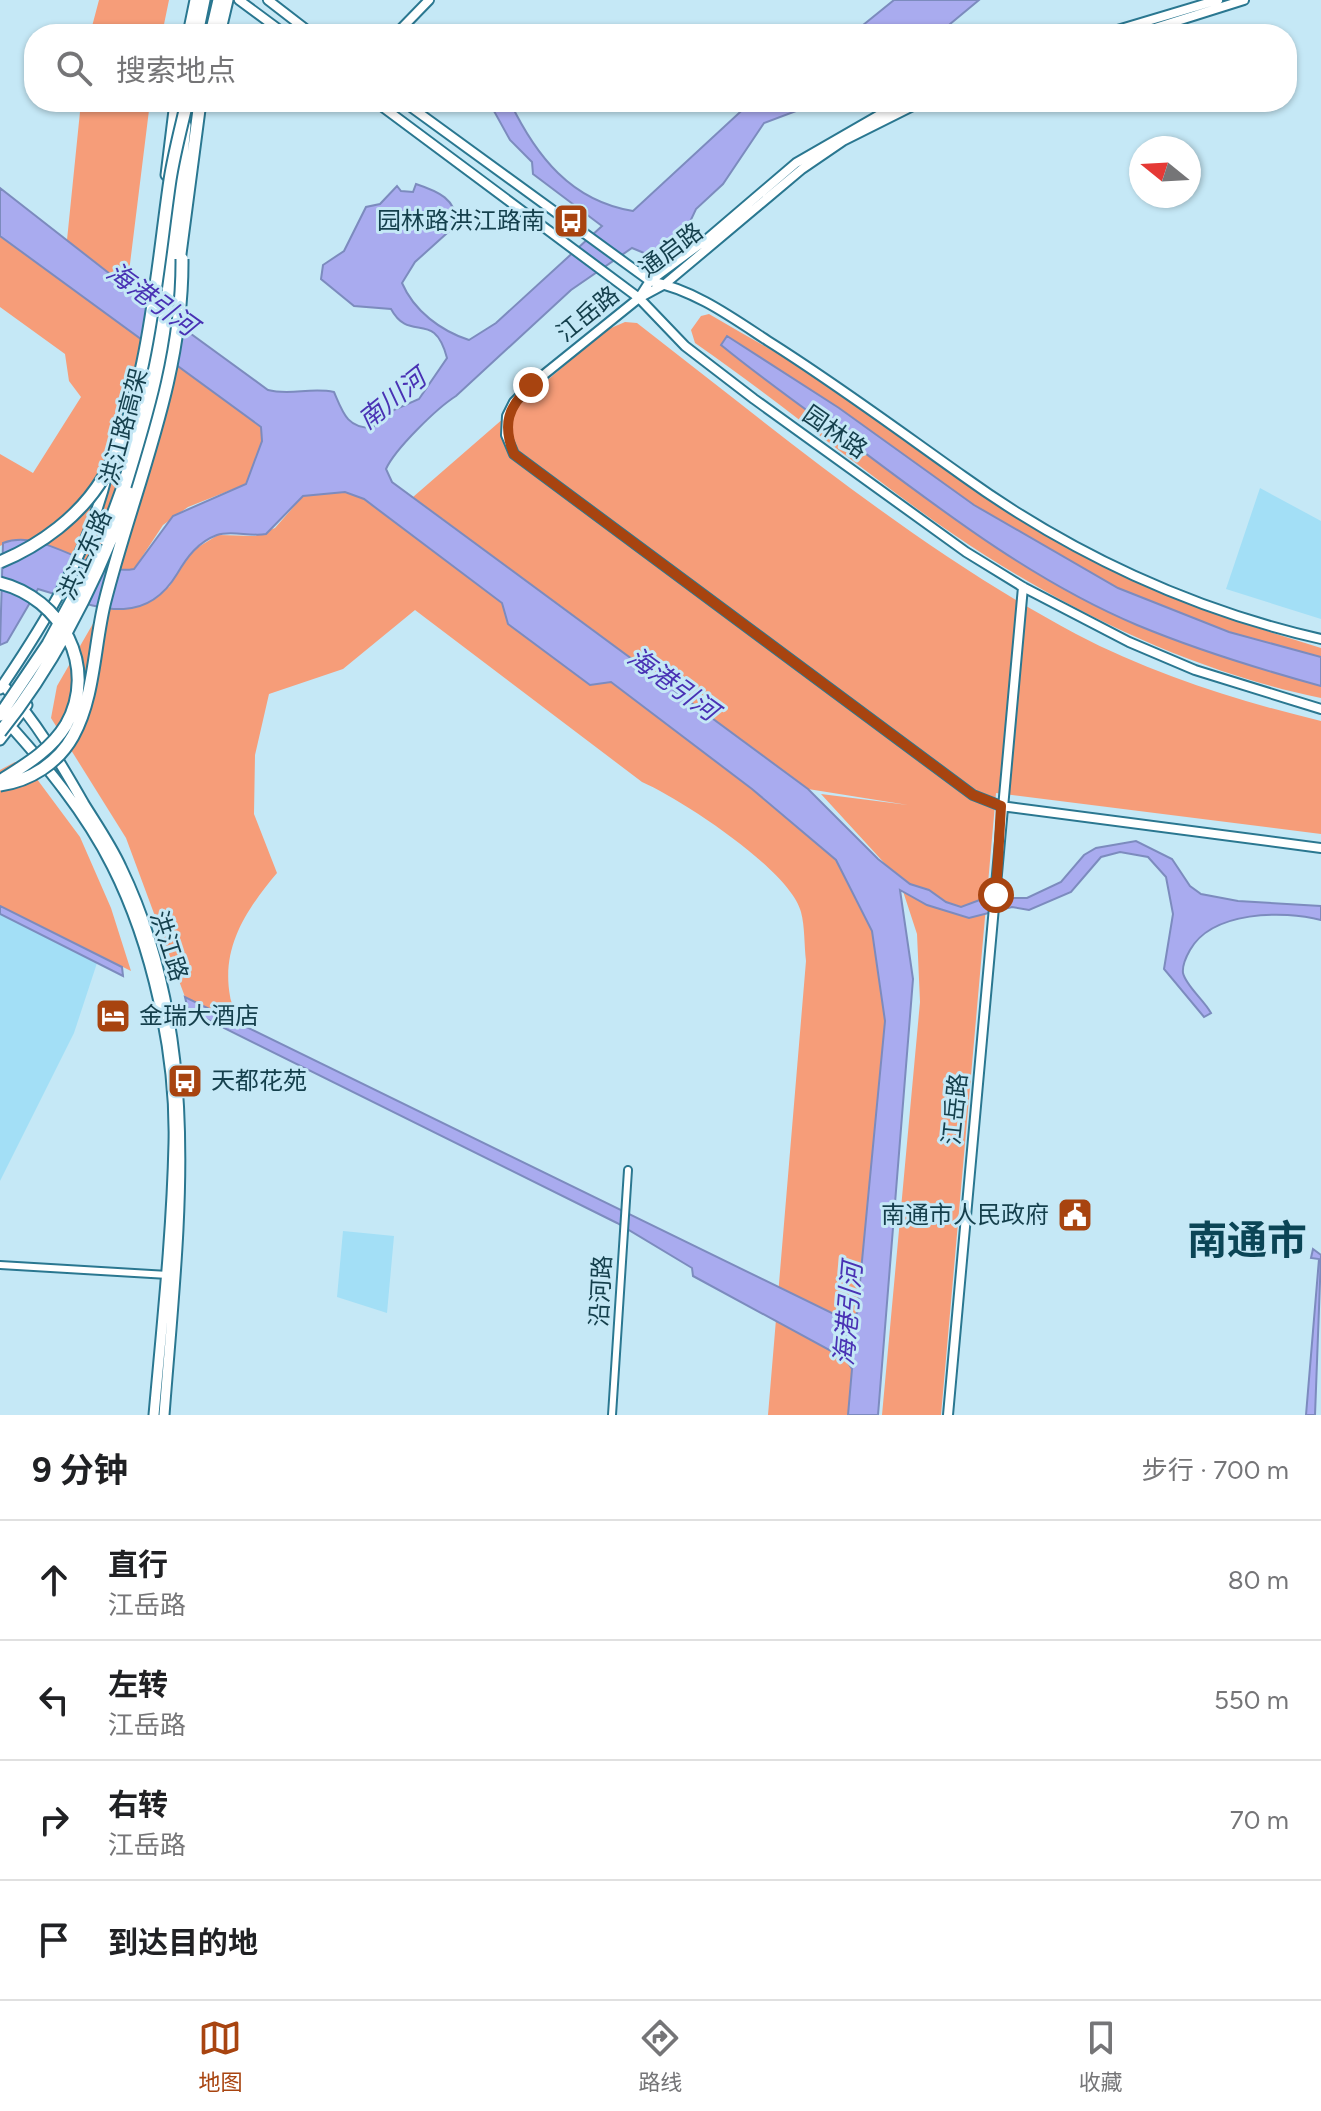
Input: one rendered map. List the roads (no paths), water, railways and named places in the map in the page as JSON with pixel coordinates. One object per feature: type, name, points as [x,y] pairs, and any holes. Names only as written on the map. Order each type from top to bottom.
[{"type":"highway","points":[[199,24],[204,0]]},
{"type":"highway","points":[[213,24],[219,0]]},
{"type":"highway","points":[[0,562],[32,547],[69,518],[94,490],[114,457],[142,358],[171,175],[185,112]]},
{"type":"highway","name":"洪江路高架","points":[[0,715],[48,644],[101,548],[147,411],[167,293],[186,112]]},
{"type":"highway","name":"洪江路高架","points":[[6,730],[88,591],[120,518],[156,403],[182,259],[202,112]]},
{"type":"highway","points":[[0,783],[43,768],[64,749],[79,724],[114,566],[167,394],[182,298],[182,259]]},
{"type":"highway","points":[[0,583],[24,591],[54,615],[69,639],[78,676],[73,711],[53,743],[0,783]]},
{"type":"main road","points":[[190,24],[195,0]]},
{"type":"main road","points":[[222,24],[228,0]]},
{"type":"main road","name":"洪江东路","points":[[1,685],[58,596],[99,508],[139,354],[174,112]]},
{"type":"main road","name":"洪江东路","points":[[6,730],[24,709],[85,607],[141,472],[169,368],[202,112]]},
{"type":"main road","name":"洪江路","points":[[1,685],[24,709],[122,867],[160,973],[174,1044],[182,1140],[154,1415]]},
{"type":"main road","name":"洪江路","points":[[0,715],[6,730],[43,760],[111,865],[152,979],[169,1061],[173,1120],[164,1415]]},
{"type":"main road","points":[[0,740],[6,730]]},
{"type":"street","points":[[239,0],[271,24]]},
{"type":"street","points":[[268,0],[299,24]]},
{"type":"street","points":[[406,24],[429,0]]},
{"type":"street","points":[[1138,24],[1218,0]]},
{"type":"street","points":[[1168,24],[1244,0]]},
{"type":"street","name":"园林路","points":[[389,112],[639,298],[676,338],[754,399],[966,552],[1023,587],[1129,642],[1195,670],[1321,709]]},
{"type":"street","name":"园林路","points":[[418,112],[650,281],[688,291],[726,314],[851,393],[992,496],[1106,562],[1205,606],[1321,639]]},
{"type":"street","name":"通启路","points":[[639,298],[650,281],[707,239],[796,163],[885,112]]},
{"type":"street","name":"通启路","points":[[639,298],[665,284],[802,169],[843,141],[901,112]]},
{"type":"street","name":"江岳路","points":[[639,298],[514,402],[507,416],[506,435],[514,454],[973,795],[1001,806],[1321,848]]},
{"type":"street","points":[[1001,806],[1023,587]]},
{"type":"street","name":"江岳路","points":[[948,1415],[996,895],[1001,806]]},
{"type":"street","name":"沿河路","points":[[612,1415],[628,1170]]},
{"type":"street","points":[[0,1265],[170,1275]]},
{"type":"water","points":[[894,0],[979,0],[950,24],[864,24]]},
{"type":"water","points":[[495,112],[515,112],[544,158],[574,186],[611,206],[633,211],[740,112],[793,112],[764,123],[723,184],[696,209],[679,245],[666,253],[644,253],[632,248],[571,290],[428,419],[407,440],[386,469],[392,482],[808,789],[878,859],[910,884],[929,890],[946,902],[961,907],[985,898],[1027,898],[1061,882],[1084,855],[1096,848],[1136,841],[1172,859],[1190,886],[1201,894],[1238,901],[1321,906],[1321,920],[1288,915],[1250,917],[1214,927],[1200,937],[1189,953],[1183,970],[1188,983],[1211,1013],[1204,1017],[1164,969],[1173,914],[1166,877],[1148,857],[1120,852],[1101,857],[1071,892],[1029,910],[1012,907],[969,918],[927,905],[900,890],[913,979],[878,1415],[848,1415],[852,1369],[846,1359],[693,1276],[692,1268],[617,1223],[188,1010],[185,997],[844,1319],[851,1319],[857,1313],[885,1021],[872,931],[836,860],[752,789],[611,682],[590,685],[508,624],[502,603],[364,499],[345,492],[303,496],[266,534],[228,533],[210,538],[194,551],[163,592],[148,603],[114,609],[38,589],[7,642],[0,645],[3,543],[35,541],[101,566],[117,570],[134,569],[173,516],[246,484],[262,441],[261,427],[0,236],[0,188],[128,288],[268,390],[334,392],[343,413],[351,422],[372,428],[387,413],[419,399],[447,358],[442,343],[429,330],[406,324],[391,309],[354,306],[321,279],[323,265],[344,251],[366,207],[380,204],[397,186],[401,191],[413,192],[416,184],[450,202],[456,225],[415,262],[402,283],[430,319],[469,340],[496,323],[602,226],[533,174],[532,162],[510,140]]},
{"type":"water","points":[[727,336],[839,408],[974,505],[1118,588],[1229,632],[1321,657],[1321,686],[1228,658],[1137,625],[1099,608],[1027,567],[957,521],[771,384],[721,345]]},
{"type":"water","points":[[0,906],[122,967],[123,976],[0,914]]},
{"type":"water","points":[[1313,1249],[1321,1255],[1315,1415],[1306,1415],[1319,1259],[1311,1258]]},
{"type":"place","name":"园林路洪江路南","points":[[571,221]]},
{"type":"place","name":"金瑞大酒店","points":[[113,1016]]},
{"type":"place","name":"天都花苑","points":[[185,1081]]},
{"type":"place","name":"南通市人民政府","points":[[1075,1215]]},
{"type":"district","name":"南通市","points":[[1247,1240]]},
{"type":"water label","name":"海港引河","points":[[152,299]]},
{"type":"water label","name":"南川河","points":[[392,399]]},
{"type":"water label","name":"海港引河","points":[[673,684]]},
{"type":"water label","name":"海港引河","points":[[848,1314]]}]
